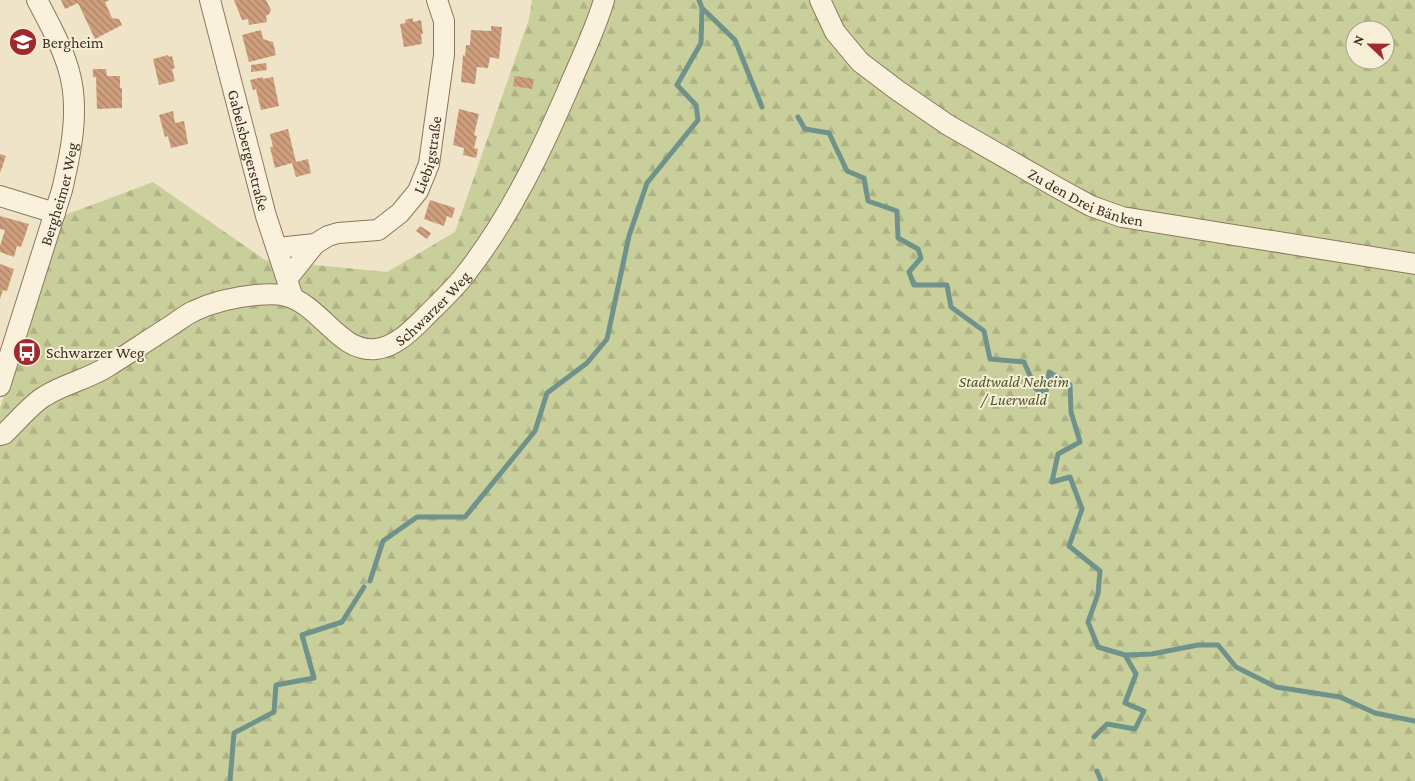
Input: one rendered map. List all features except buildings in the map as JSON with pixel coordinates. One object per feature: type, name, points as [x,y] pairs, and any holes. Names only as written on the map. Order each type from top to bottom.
[{"type":"street","name":"Bergheimer Weg","points":[[0,386],[55,213],[68,163],[73,123],[73,94],[70,72],[63,52],[38,0]]},
{"type":"street","name":"Gabelsbergerstraße","points":[[210,0],[266,216],[290,289]]},
{"type":"street","name":"Liebigstraße","points":[[277,248],[315,244],[328,236],[338,233],[378,230],[400,214],[418,191],[429,164],[444,55],[444,20],[437,0]]},
{"type":"street","name":"Schwarzer Weg","points":[[0,436],[43,396],[105,369],[193,311],[224,300],[246,296],[279,294],[290,289],[343,338],[361,348],[376,349],[390,346],[421,321],[464,276],[512,203],[541,149],[561,106],[604,0]]},
{"type":"street","name":"Zu den Drei Bänken","points":[[820,0],[835,32],[860,62],[948,125],[1091,206],[1122,217],[1415,264]]},
{"type":"street","points":[[0,196],[55,213]]},
{"type":"street","name":"Liebigstraße","points":[[290,289],[315,244]]},
{"type":"green space","name":"Stadtwald Neheim / Luerwald","points":[[532,0],[1415,0],[1415,781],[0,781],[0,408],[65,215],[153,182],[265,260],[387,272],[455,232],[529,19]]},
{"type":"waterway","points":[[370,581],[383,541],[417,517],[465,517],[535,431],[547,393],[587,363],[607,339],[629,236],[647,183],[698,120],[696,105],[677,85],[701,43],[702,8],[699,0]]},
{"type":"waterway","points":[[702,8],[735,40],[762,107]]},
{"type":"waterway","points":[[798,117],[805,129],[829,133],[847,171],[864,178],[868,201],[897,211],[898,238],[918,249],[921,258],[909,272],[914,285],[947,285],[951,307],[984,331],[990,359],[1024,362],[1036,389],[1046,392],[1049,372],[1070,385],[1071,412],[1080,442],[1058,454],[1052,482],[1070,477],[1082,509],[1069,546],[1100,571],[1098,594],[1088,622],[1098,647],[1125,655],[1136,674],[1125,703],[1144,711],[1135,729],[1107,724],[1094,737]]},
{"type":"waterway","points":[[230,781],[234,733],[274,712],[276,685],[314,678],[302,635],[342,622],[364,587]]},
{"type":"waterway","points":[[1125,655],[1152,654],[1198,645],[1218,645],[1236,667],[1276,687],[1340,697],[1375,713],[1415,721]]},
{"type":"waterway","points":[[1097,771],[1101,781]]},
{"type":"place","name":"Bergheim","points":[[23,42]]},
{"type":"place","name":"Schwarzer Weg","points":[[27,352]]}]
